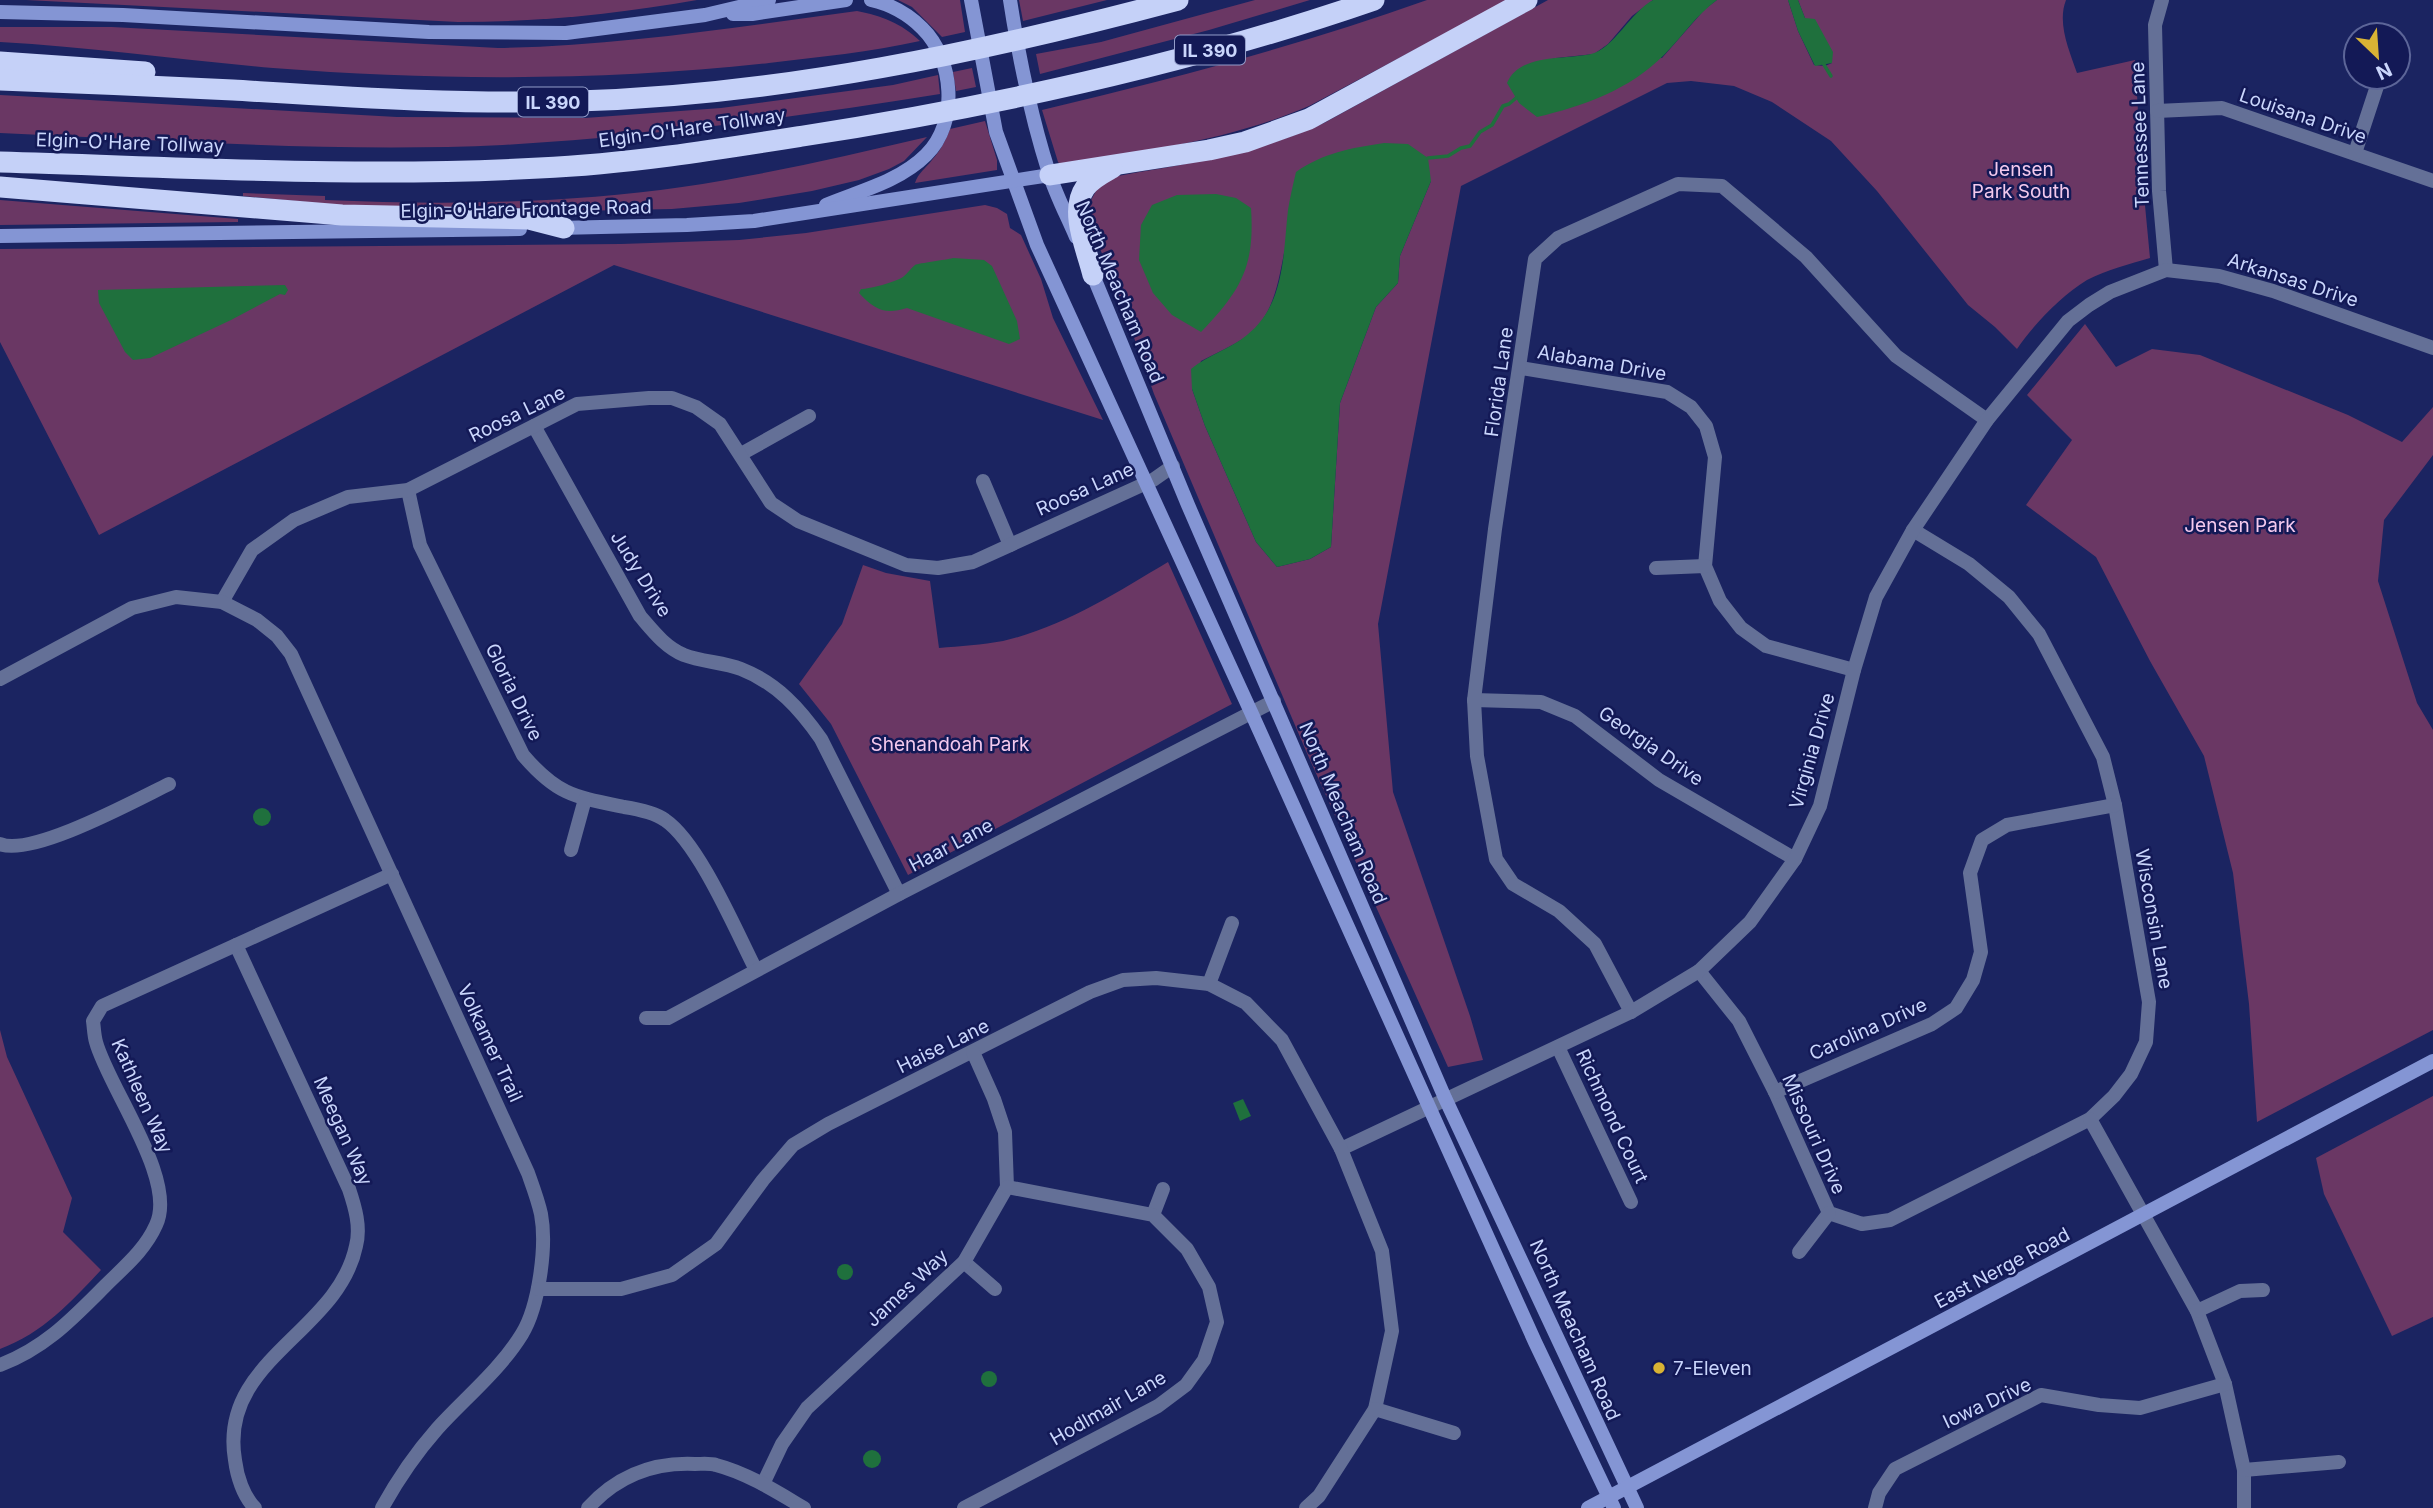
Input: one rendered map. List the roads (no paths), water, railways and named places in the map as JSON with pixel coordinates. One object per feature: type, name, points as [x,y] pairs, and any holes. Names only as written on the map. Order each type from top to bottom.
[{"type":"highway","name":"Elgin-O'Hare Tollway","points":[[0,80],[498,103],[581,101],[748,87],[827,76],[1032,36],[1178,0]]},
{"type":"highway","name":"Elgin-O'Hare Tollway","points":[[0,162],[427,172],[540,169],[658,158],[919,117],[1044,92],[1228,45],[1374,0]]},
{"type":"highway","points":[[1050,175],[1245,142],[1309,119],[1527,0]]},
{"type":"highway","points":[[0,62],[146,72],[197,88]]},
{"type":"highway","points":[[1093,275],[1081,226],[1079,203],[1085,188],[1119,164]]},
{"type":"highway","points":[[0,187],[330,215],[529,219],[564,228]]},
{"type":"main road","points":[[0,12],[124,15],[496,33],[566,33],[705,15],[769,0]]},
{"type":"main road","points":[[705,15],[752,14],[846,0]]},
{"type":"main road","points":[[806,213],[912,169],[929,152],[947,120],[948,81],[934,43],[922,28],[906,15],[884,3],[871,0]]},
{"type":"main road","name":"North Meacham Road","points":[[971,0],[996,132],[1037,246],[1535,1342],[1612,1503]]},
{"type":"main road","name":"North Meacham Road","points":[[1010,0],[1017,46],[1035,125],[1050,175],[1445,1098],[1637,1508]]},
{"type":"main road","name":"Elgin-O'Hare Frontage Road","points":[[0,236],[687,225],[806,213],[1050,175]]},
{"type":"main road","name":"East Nerge Road","points":[[1588,1508],[1612,1503],[1628,1488],[2433,1061]]},
{"type":"street","name":"Tennessee Lane","points":[[2162,0],[2155,25],[2160,191],[2166,271]]},
{"type":"street","points":[[2355,153],[2375,91]]},
{"type":"street","name":"Louisana Drive","points":[[2157,111],[2222,108],[2433,181]]},
{"type":"street","name":"Florida Lane","points":[[1631,1012],[1595,944],[1559,911],[1513,884],[1496,859],[1477,756],[1474,700],[1495,529],[1521,368],[1535,259],[1558,238],[1678,184],[1722,186],[1806,257],[1896,356],[1987,420]]},
{"type":"street","name":"Arkansas Drive","points":[[1987,420],[2068,321],[2110,292],[2166,271],[2218,276],[2262,288],[2433,348]]},
{"type":"street","name":"Alabama Drive","points":[[1521,368],[1667,392],[1691,407],[1706,426],[1715,457],[1705,566],[1720,601],[1741,628],[1766,646],[1854,670]]},
{"type":"street","name":"Roosa Lane","points":[[222,603],[252,550],[294,520],[348,497],[408,490],[577,404],[672,398],[696,407],[720,424],[771,503],[798,521],[906,565],[938,568],[973,562],[1146,483],[1173,466]]},
{"type":"street","points":[[741,454],[808,416]]},
{"type":"street","name":"Virginia Drive","points":[[1341,1149],[1631,1012],[1699,971],[1750,922],[1796,859],[1820,806],[1854,670],[1876,597],[1913,530],[1987,420]]},
{"type":"street","name":"Judy Drive","points":[[534,426],[640,616],[661,640],[684,655],[742,670],[786,695],[806,718],[821,739],[899,894]]},
{"type":"street","points":[[983,481],[1010,545]]},
{"type":"street","name":"Gloria Drive","points":[[408,490],[420,545],[523,755],[539,774],[558,789],[585,799],[639,810],[665,820],[692,849],[756,970]]},
{"type":"street","name":"Wisconsin Lane","points":[[1913,530],[1969,564],[1999,588],[2039,634],[2103,757],[2115,805],[2149,1002],[2146,1042],[2131,1074],[2114,1096],[2090,1119]]},
{"type":"street","points":[[1656,568],[1705,566]]},
{"type":"street","name":"Volkamer Trail","points":[[0,679],[132,608],[176,597],[222,603],[257,620],[277,636],[291,654],[528,1173],[541,1214],[544,1246],[538,1289],[523,1332],[496,1368],[436,1430],[401,1474],[382,1508]]},
{"type":"street","name":"Georgia Drive","points":[[1474,700],[1541,702],[1575,716],[1659,780],[1796,859]]},
{"type":"street","name":"Haar Lane","points":[[646,1018],[668,1018],[899,894],[1274,701]]},
{"type":"street","points":[[0,844],[6,846],[37,843],[169,784]]},
{"type":"street","points":[[571,850],[585,799]]},
{"type":"street","name":"Carolina Drive","points":[[1775,1092],[1931,1024],[1956,1008],[1973,980],[1981,952],[1970,873],[1982,841],[2007,825],[2115,805]]},
{"type":"street","name":"Kathleen Way","points":[[0,1365],[22,1356],[57,1334],[142,1250],[158,1223],[160,1192],[149,1158],[96,1042],[93,1021],[102,1006],[392,874]]},
{"type":"street","points":[[1209,984],[1232,923]]},
{"type":"street","name":"Meegan Way","points":[[236,945],[349,1189],[357,1216],[357,1246],[341,1281],[330,1298],[254,1377],[236,1411],[232,1445],[237,1476],[255,1508]]},
{"type":"street","name":"Missouri Drive","points":[[1699,971],[1739,1021],[1775,1092],[1829,1213],[1862,1224],[1890,1220],[2090,1119]]},
{"type":"street","name":"Haise Lane","points":[[538,1289],[621,1289],[672,1275],[716,1244],[793,1144],[828,1124],[1090,992],[1123,980],[1156,978],[1209,984],[1246,1003],[1282,1040],[1341,1149],[1382,1251],[1392,1331],[1376,1409]]},
{"type":"street","name":"Richmond Court","points":[[1558,1047],[1631,1202]]},
{"type":"street","points":[[973,1052],[994,1098],[1005,1132],[1007,1187],[1153,1215],[1163,1189]]},
{"type":"street","points":[[2090,1119],[2197,1311],[2225,1384],[2244,1470],[2244,1508]]},
{"type":"street","name":"James Way","points":[[763,1485],[782,1444],[807,1408],[964,1262],[1007,1187]]},
{"type":"street","points":[[1799,1252],[1829,1213]]},
{"type":"street","name":"Hodlmair Lane","points":[[964,1508],[1158,1406],[1186,1385],[1204,1360],[1217,1322],[1209,1287],[1187,1249],[1153,1215]]},
{"type":"street","points":[[964,1262],[995,1289]]},
{"type":"street","points":[[2197,1311],[2240,1291],[2263,1290]]},
{"type":"street","name":"Iowa Drive","points":[[1875,1508],[1879,1493],[1895,1469],[2041,1395],[2099,1405],[2140,1408],[2225,1384]]},
{"type":"street","points":[[1306,1508],[1319,1496],[1376,1409],[1454,1433]]},
{"type":"street","points":[[2244,1470],[2339,1462]]},
{"type":"street","points":[[589,1508],[619,1481],[644,1469],[671,1463],[715,1464],[763,1485],[804,1508]]},
{"type":"waterway","points":[[1823,63],[1831,76]]},
{"type":"waterway","points":[[1428,158],[1448,156],[1470,146],[1480,132],[1492,125],[1503,106],[1516,98]]},
{"type":"place","name":"7-Eleven","points":[[1659,1368]]},
{"type":"park label","name":"Jensen Park South","points":[[2021,180]]},
{"type":"park label","name":"Jensen Park","points":[[2240,525]]},
{"type":"park label","name":"Shenandoah Park","points":[[950,744]]}]
